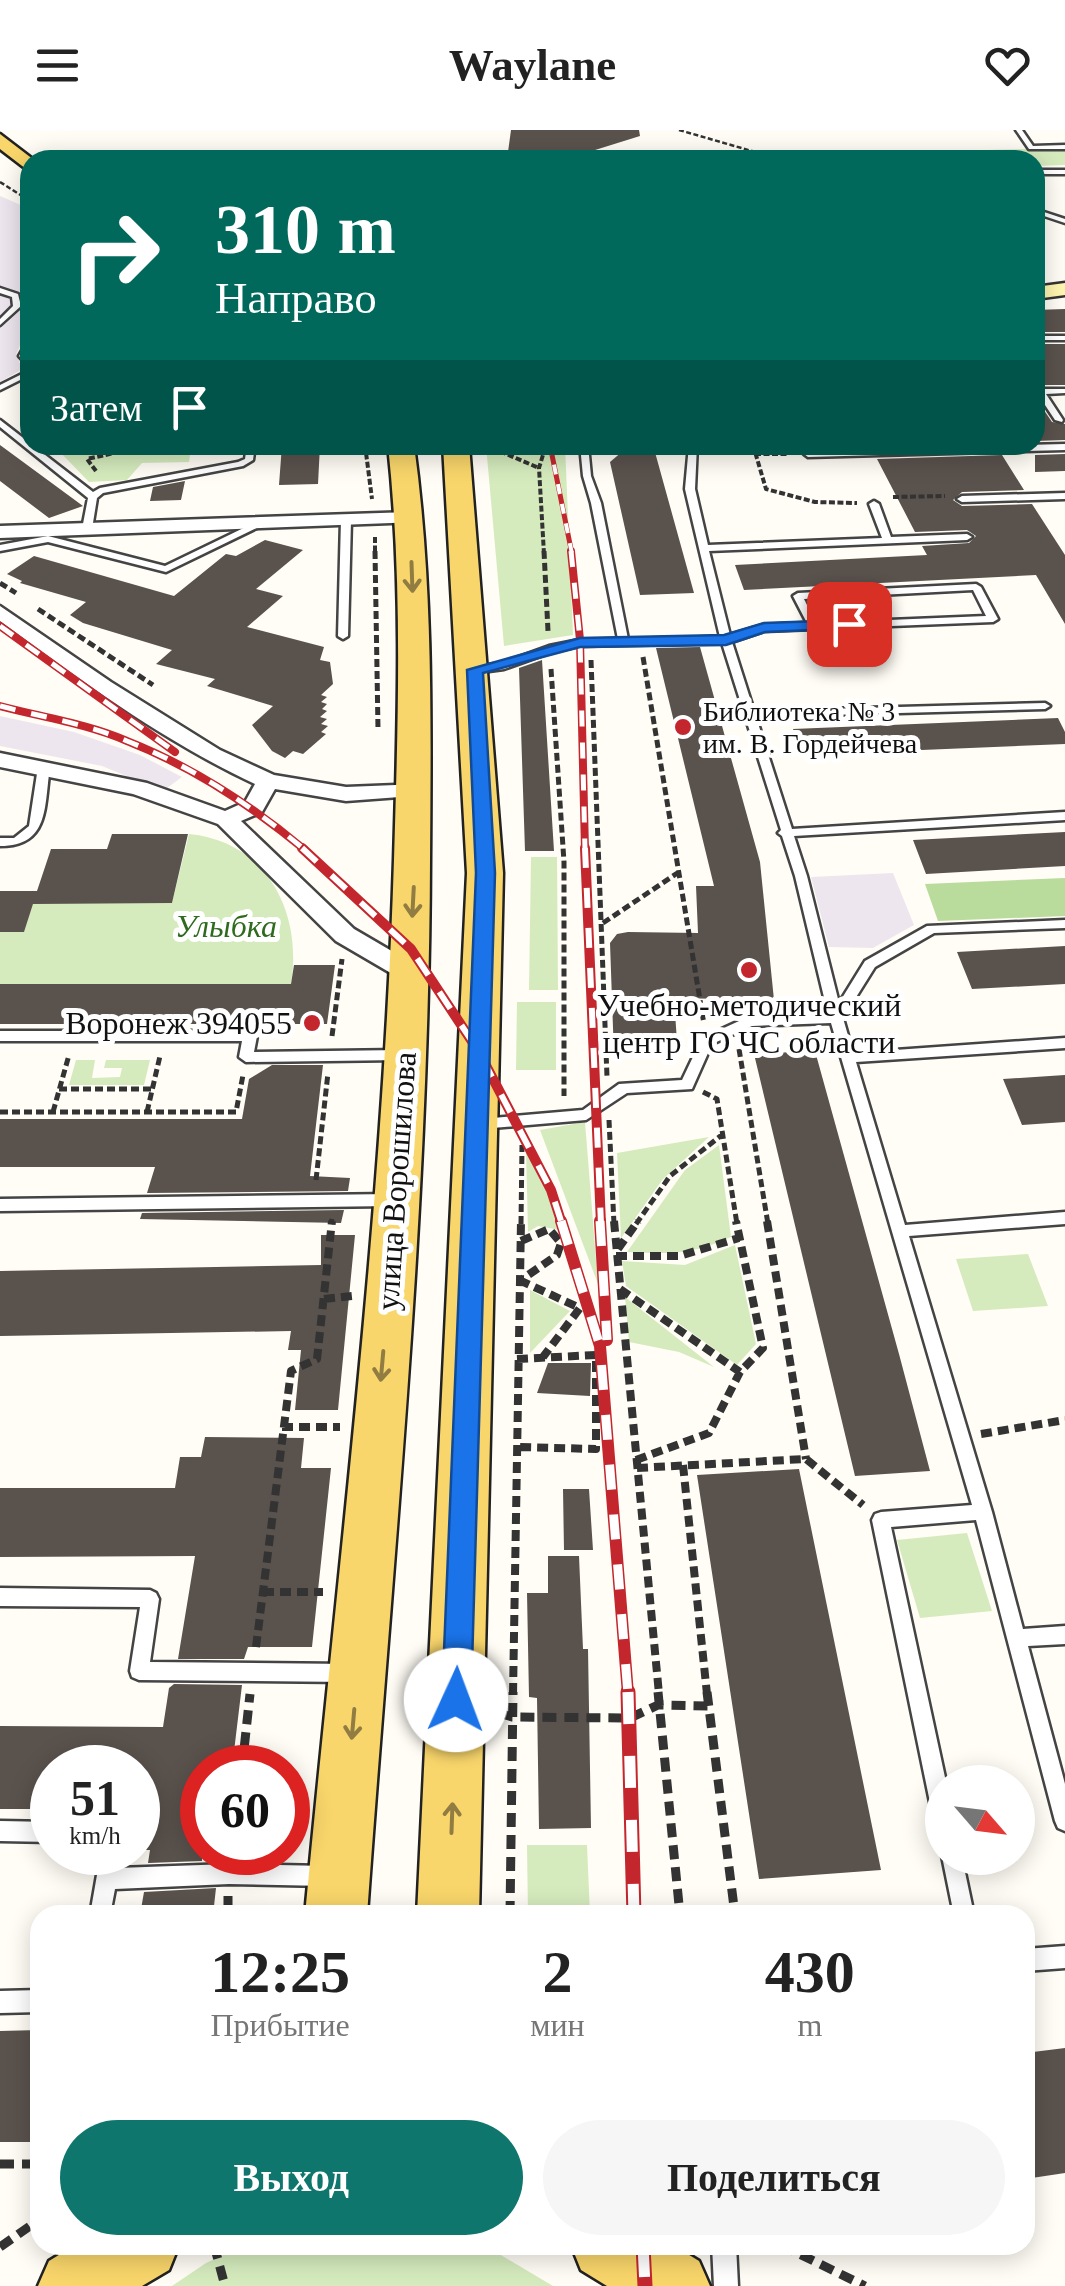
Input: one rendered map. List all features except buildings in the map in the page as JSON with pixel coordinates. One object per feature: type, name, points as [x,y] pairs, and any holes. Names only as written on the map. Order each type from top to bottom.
[{"type":"main road","points":[[0,139],[20,157]]},
{"type":"main road","name":"улица Ворошилова","points":[[338,1896],[396,1200],[410,974],[396,790],[415,678],[393,518],[401,455]]},
{"type":"main road","points":[[448,1905],[485,873],[457,455]]},
{"type":"main road","points":[[74,2286],[127,2255]]},
{"type":"main road","points":[[623,2255],[674,2286]]},
{"type":"street","points":[[0,532],[393,518]]},
{"type":"street","points":[[0,612],[104,687],[212,754],[268,781],[346,794],[396,790]]},
{"type":"street","points":[[0,760],[139,788],[226,819],[346,935],[410,974]]},
{"type":"street","points":[[226,819],[254,807],[268,781]]},
{"type":"lane","points":[[1019,130],[1031,148],[1065,147]]},
{"type":"lane","points":[[0,290],[14,296],[17,306],[14,314],[0,322]]},
{"type":"lane","points":[[1045,401],[1059,420]]},
{"type":"lane","points":[[0,423],[20,439]]},
{"type":"lane","points":[[40,455],[93,498]]},
{"type":"lane","points":[[87,530],[93,498],[108,488],[240,464],[249,460],[250,455]]},
{"type":"lane","points":[[585,455],[622,642]]},
{"type":"lane","points":[[692,455],[690,489],[726,640],[784,833],[801,876],[847,1058],[983,1512],[1065,1821]]},
{"type":"lane","points":[[962,500],[1065,496]]},
{"type":"lane","points":[[874,504],[888,540]]},
{"type":"lane","points":[[343,636],[346,520]]},
{"type":"lane","points":[[0,548],[48,540],[166,569],[262,522]]},
{"type":"lane","points":[[704,548],[967,538]]},
{"type":"lane","points":[[474,670],[504,666],[549,649],[590,642],[726,640],[764,628],[993,619],[976,587],[798,596],[813,626]]},
{"type":"lane","points":[[748,714],[1045,706]]},
{"type":"lane","points":[[0,842],[17,842],[35,827],[44,767]]},
{"type":"lane","points":[[784,833],[1065,816]]},
{"type":"lane","points":[[836,1018],[870,964],[931,929],[1065,924]]},
{"type":"lane","points":[[477,1124],[586,1115],[624,1088],[687,1085],[707,1041],[750,1022],[836,1018]]},
{"type":"lane","points":[[0,1036],[250,1036],[246,1056],[404,1055]]},
{"type":"lane","points":[[847,1058],[1065,1043]]},
{"type":"lane","points":[[0,1204],[396,1200]]},
{"type":"lane","points":[[898,1231],[1065,1218]]},
{"type":"lane","points":[[932,1765],[881,1520],[983,1512]]},
{"type":"lane","points":[[0,1598],[150,1598],[139,1671],[358,1674]]},
{"type":"lane","points":[[1017,1638],[1065,1635]]},
{"type":"lane","points":[[0,1831],[30,1832]]},
{"type":"lane","points":[[106,1879],[230,1874],[338,1896]]},
{"type":"lane","points":[[102,1905],[107,1875]]},
{"type":"lane","points":[[956,1875],[962,1905]]},
{"type":"lane","points":[[1035,1959],[1065,1956]]},
{"type":"lane","points":[[0,2002],[30,2001]]},
{"type":"lane","points":[[724,2255],[726,2286]]},
{"type":"path","points":[[680,130],[751,150]]},
{"type":"path","points":[[105,455],[87,459],[108,488]]},
{"type":"path","points":[[369,455],[393,518],[396,790]]},
{"type":"path","points":[[509,455],[539,468]]},
{"type":"path","points":[[543,455],[539,468],[564,862],[564,1117]]},
{"type":"path","points":[[755,455],[766,489],[814,502],[874,504],[894,496],[962,500]]},
{"type":"path","points":[[0,583],[16,593]]},
{"type":"path","points":[[31,604],[155,686]]},
{"type":"path","points":[[640,641],[707,1041]]},
{"type":"path","points":[[590,642],[619,1288],[679,1905]]},
{"type":"path","points":[[602,924],[678,872]]},
{"type":"path","points":[[245,1745],[291,1371],[317,1358],[333,1207],[314,1199],[346,935]]},
{"type":"path","points":[[736,1028],[806,1458],[881,1520]]},
{"type":"path","points":[[52,1112],[75,1036]]},
{"type":"path","points":[[147,1112],[164,1036]]},
{"type":"path","points":[[0,1112],[236,1112],[246,1056]]},
{"type":"path","points":[[59,1089],[152,1090]]},
{"type":"path","points":[[636,1464],[708,1432],[740,1372],[763,1348],[738,1238],[717,1099]]},
{"type":"path","points":[[617,1253],[670,1176],[723,1134]]},
{"type":"path","points":[[510,1905],[522,1145]]},
{"type":"path","points":[[520,1242],[549,1229],[561,1243],[558,1255],[520,1280]]},
{"type":"path","points":[[617,1253],[695,1256],[738,1238]]},
{"type":"path","points":[[520,1280],[580,1308],[542,1358]]},
{"type":"path","points":[[619,1288],[740,1372]]},
{"type":"path","points":[[516,1447],[596,1448],[596,1355],[518,1359]]},
{"type":"path","points":[[960,1437],[1065,1420]]},
{"type":"path","points":[[282,1427],[340,1427]]},
{"type":"path","points":[[636,1464],[806,1458]]},
{"type":"path","points":[[683,1465],[734,1905]]},
{"type":"path","points":[[263,1592],[324,1592]]},
{"type":"path","points":[[512,1717],[630,1718],[658,1705],[708,1706]]},
{"type":"path","points":[[0,2164],[30,2164]]},
{"type":"path","points":[[0,2247],[30,2226]]},
{"type":"path","points":[[217,2255],[225,2286]]},
{"type":"path","points":[[801,2255],[865,2286]]},
{"type":"shaded area","points":[[0,196],[20,205],[20,345],[16,354],[20,370],[0,382]]},
{"type":"shaded area","points":[[0,716],[74,732],[140,755],[182,777],[163,791],[102,766],[0,746]]},
{"type":"shaded area","points":[[893,873],[914,925],[873,948],[829,947],[811,877]]},
{"type":"green space","points":[[1065,148],[1065,165],[1045,166],[1045,150],[986,150]]},
{"type":"green space","points":[[63,455],[190,455],[189,462],[142,463],[127,480],[89,482]]},
{"type":"green space","points":[[487,455],[565,455],[573,635],[504,646]]},
{"type":"green space","name":"Улыбка","points":[[189,834],[239,850],[273,885],[291,931],[291,984],[0,984],[0,932],[24,931],[38,889],[88,889],[172,903]]},
{"type":"green space","points":[[531,857],[557,857],[558,990],[529,990]]},
{"type":"green space","points":[[1065,878],[1065,916],[938,921],[925,884]]},
{"type":"green space","points":[[517,1002],[556,1002],[556,1070],[516,1070]]},
{"type":"green space","points":[[76,1060],[95,1060],[92,1078],[120,1077],[122,1068],[104,1068],[106,1060],[150,1060],[144,1085],[69,1085]]},
{"type":"green space","points":[[585,1122],[598,1284],[540,1130]]},
{"type":"green space","points":[[709,1137],[663,1179],[621,1238],[617,1153]]},
{"type":"green space","points":[[719,1145],[731,1237],[680,1252],[627,1252],[685,1170]]},
{"type":"green space","points":[[526,1149],[548,1189],[560,1230],[538,1226],[528,1232]]},
{"type":"green space","points":[[735,1245],[756,1344],[737,1365],[626,1286],[622,1261],[685,1265]]},
{"type":"green space","points":[[1028,1254],[1048,1306],[973,1311],[956,1259]]},
{"type":"green space","points":[[530,1290],[570,1311],[530,1353]]},
{"type":"green space","points":[[625,1297],[714,1367],[679,1352],[629,1342]]},
{"type":"green space","points":[[967,1533],[992,1611],[920,1618],[897,1540]]},
{"type":"green space","points":[[527,1845],[587,1845],[590,1905],[528,1905]]},
{"type":"green space","points":[[223,2255],[501,2255],[553,2286],[172,2286]]},
{"type":"railway","points":[[552,455],[572,554]]},
{"type":"railway","points":[[571,551],[580,640],[585,850]]},
{"type":"railway","points":[[0,626],[175,752]]},
{"type":"railway","points":[[0,706],[97,730],[151,751],[221,788],[305,850]]},
{"type":"railway","points":[[302,848],[411,949],[479,1052],[551,1190],[562,1224]]},
{"type":"railway","points":[[585,848],[601,1224]]},
{"type":"railway","points":[[561,1221],[600,1346],[628,1694]]},
{"type":"railway","points":[[600,1221],[607,1340]]},
{"type":"railway","points":[[628,1692],[634,1905]]},
{"type":"railway","points":[[643,2255],[645,2286]]},
{"type":"place","name":"Библиотека № 3 им. В. Гордейчева","points":[[683,727]]},
{"type":"place","name":"Учебно-методический центр ГО ЧС области","points":[[749,970]]},
{"type":"place","name":"Воронеж 394055","points":[[312,1023]]},
{"type":"route","points":[[456,1700],[485,873],[474,670],[504,666],[549,649],[580,643],[726,640],[764,628],[849,624]]}]
